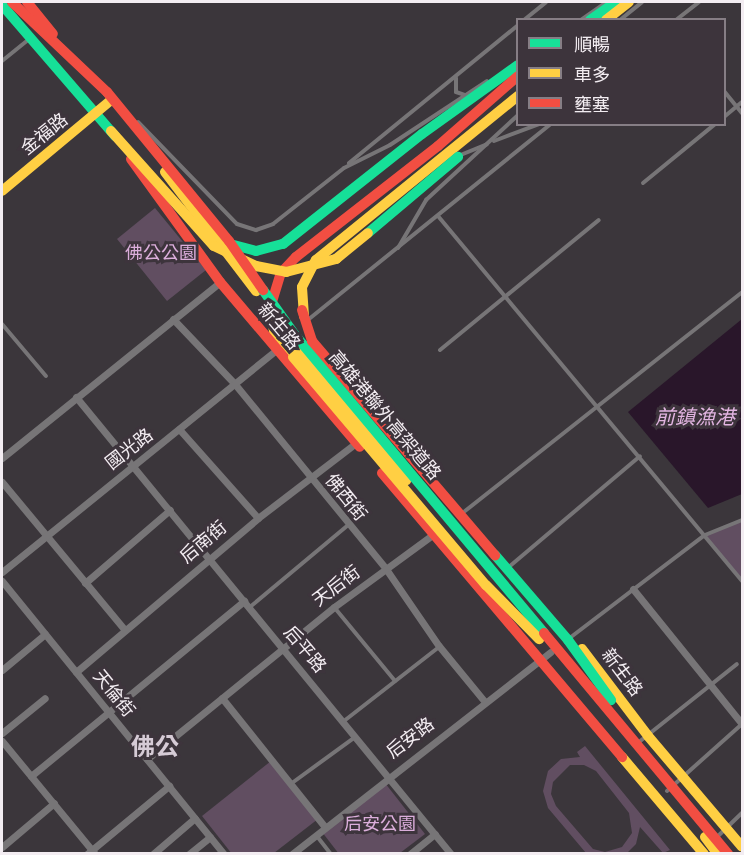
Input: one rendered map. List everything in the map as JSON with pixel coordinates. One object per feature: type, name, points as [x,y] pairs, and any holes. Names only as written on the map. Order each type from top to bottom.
[{"type":"main road","name":"高雄港聯外高架道路","points":[[12,2],[107,92],[229,241],[294,335],[738,854]]},
{"type":"main road","name":"高雄港聯外高架道路","points":[[25,2],[111,88],[234,237],[299,332],[624,723],[728,854]]},
{"type":"main road","name":"新生路","points":[[25,2],[109,102],[256,291]]},
{"type":"main road","points":[[593,18],[616,2]]},
{"type":"main road","points":[[609,18],[629,2]]},
{"type":"main road","name":"新生路","points":[[2,5],[111,131],[220,282],[541,661],[698,854]]},
{"type":"main road","points":[[154,159],[229,243],[246,251],[274,248],[516,65]]},
{"type":"main road","points":[[276,350],[270,312],[281,273],[296,257],[438,146],[516,78]]},
{"type":"main road","points":[[516,98],[480,130],[316,260],[302,286],[302,310],[312,341],[568,640],[624,723]]},
{"type":"main road","name":"金福路","points":[[2,191],[109,102]]},
{"type":"main road","points":[[111,131],[214,246],[239,260],[279,271],[303,270],[336,260],[458,157],[480,130]]},
{"type":"main road","name":"新生路","points":[[302,310],[316,338],[512,564],[572,636],[648,735],[742,847]]},
{"type":"main road","points":[[270,312],[274,331],[293,357],[486,585],[624,723]]},
{"type":"main road","name":"新生路","points":[[291,342],[444,526],[458,538],[632,748],[667,791],[708,852]]},
{"type":"main road","name":"新生路","points":[[450,492],[458,538]]},
{"type":"main road","name":"新生路","points":[[541,661],[569,689],[708,852]]},
{"type":"street","points":[[2,458],[220,282]]},
{"type":"street","name":"佛西街","points":[[173,319],[234,383],[347,526],[386,570],[439,646],[485,702]]},
{"type":"street","name":"國光路","points":[[2,572],[276,350]]},
{"type":"street","name":"后平路","points":[[76,397],[451,854]]},
{"type":"street","points":[[179,429],[258,518]]},
{"type":"street","name":"后南街","points":[[76,672],[209,558],[357,442]]},
{"type":"street","points":[[2,482],[125,630]]},
{"type":"street","points":[[86,583],[170,510]]},
{"type":"street","name":"天后街","points":[[147,759],[334,607],[465,510]]},
{"type":"street","name":"天倫街","points":[[2,581],[224,854]]},
{"type":"street","points":[[633,589],[742,724]]},
{"type":"street","points":[[31,776],[244,601]]},
{"type":"street","points":[[2,670],[45,634]]},
{"type":"street","name":"后安路","points":[[292,854],[388,776],[551,652]]},
{"type":"street","points":[[2,733],[45,698]]},
{"type":"street","points":[[222,698],[325,827]]},
{"type":"street","points":[[2,741],[91,852],[169,786]]},
{"type":"street","points":[[2,847],[54,803]]},
{"type":"street","points":[[153,854],[195,818]]},
{"type":"street","points":[[410,854],[435,834]]},
{"type":"street","points":[[189,854],[210,837]]},
{"type":"lane","points":[[526,18],[546,2]]},
{"type":"lane","points":[[584,18],[607,2]]},
{"type":"lane","points":[[622,18],[642,2]]},
{"type":"lane","points":[[679,18],[699,2]]},
{"type":"lane","points":[[109,102],[149,129],[237,225],[247,229],[269,226],[344,168],[516,27]]},
{"type":"lane","points":[[2,61],[30,38]]},
{"type":"lane","points":[[344,168],[390,145],[516,64]]},
{"type":"lane","points":[[457,75],[456,92],[466,95]]},
{"type":"lane","points":[[726,93],[742,113]]},
{"type":"lane","points":[[726,115],[742,102]]},
{"type":"lane","points":[[398,249],[426,200],[516,118]]},
{"type":"lane","points":[[458,157],[533,126]]},
{"type":"lane","points":[[306,321],[549,126]]},
{"type":"lane","points":[[643,183],[713,126]]},
{"type":"lane","points":[[438,216],[504,297],[600,407],[742,581]]},
{"type":"lane","points":[[440,350],[599,220]]},
{"type":"lane","points":[[465,510],[600,407],[742,292]]},
{"type":"lane","points":[[2,324],[46,376]]},
{"type":"lane","points":[[492,580],[640,456]]},
{"type":"lane","points":[[551,652],[705,535],[742,520]]},
{"type":"lane","points":[[250,607],[347,526]]},
{"type":"lane","points":[[334,607],[394,681]]},
{"type":"lane","points":[[344,721],[439,646]]},
{"type":"lane","points":[[632,748],[737,664]]},
{"type":"lane","points":[[667,791],[742,724]]},
{"type":"lane","points":[[292,783],[356,736]]},
{"type":"lane","points":[[708,852],[726,827],[742,813]]},
{"type":"lane","points":[[316,834],[331,854]]},
{"type":"green space","name":"佛公公園","points":[[155,208],[206,270],[167,301],[117,239]]},
{"type":"green space","points":[[742,520],[742,581],[705,535]]},
{"type":"green space","points":[[585,746],[670,850],[663,853],[640,827],[636,844],[627,853],[586,853],[548,808],[543,791],[548,771],[561,759],[580,757],[577,752]],"holes":[[[570,765],[584,765],[596,771],[629,813],[632,833],[622,847],[605,852],[593,849],[556,806],[551,794],[553,782]]]},
{"type":"green space","points":[[271,761],[318,819],[274,853],[232,854],[202,816]]},
{"type":"green space","name":"后安公園","points":[[385,783],[425,834],[400,853],[339,854],[322,832]]},
{"type":"water","name":"前鎮漁港","points":[[742,319],[742,494],[708,508],[628,412]]},
{"type":"tunnel","points":[[273,315],[291,342]]},
{"type":"traffic: fast","points":[[593,18],[616,2]]},
{"type":"traffic: fast","points":[[2,5],[115,136]]},
{"type":"traffic: fast","points":[[230,244],[256,251],[283,244],[422,134],[516,66]]},
{"type":"traffic: fast","points":[[368,233],[458,157]]},
{"type":"traffic: fast","points":[[263,290],[295,335],[544,633]]},
{"type":"traffic: fast","points":[[495,555],[568,640],[611,700]]},
{"type":"traffic: slow","points":[[609,18],[629,2]]},
{"type":"traffic: slow","points":[[304,316],[302,287],[316,260],[516,98]]},
{"type":"traffic: slow","points":[[2,191],[109,102]]},
{"type":"traffic: slow","points":[[111,131],[214,246],[256,266],[286,272],[336,259],[368,233]]},
{"type":"traffic: slow","points":[[165,172],[256,291]]},
{"type":"traffic: slow","points":[[270,312],[274,331],[293,357]]},
{"type":"traffic: slow","points":[[291,342],[406,480]]},
{"type":"traffic: slow","points":[[293,357],[486,585],[539,639]]},
{"type":"traffic: slow","points":[[582,649],[648,736],[742,847]]},
{"type":"traffic: slow","points":[[622,757],[704,854]]},
{"type":"traffic: slow","points":[[705,837],[718,854]]},
{"type":"traffic: jam","points":[[12,2],[107,92],[229,241],[263,290]]},
{"type":"traffic: jam","points":[[27,2],[53,34]]},
{"type":"traffic: jam","points":[[271,305],[281,273],[296,257],[438,146],[516,78]]},
{"type":"traffic: jam","points":[[131,159],[220,282],[360,447]]},
{"type":"traffic: jam","points":[[302,310],[312,341],[495,555]]},
{"type":"traffic: jam","points":[[382,473],[622,757]]},
{"type":"traffic: jam","points":[[544,633],[728,854]]},
{"type":"district","name":"佛公","points":[[155,749]]}]
